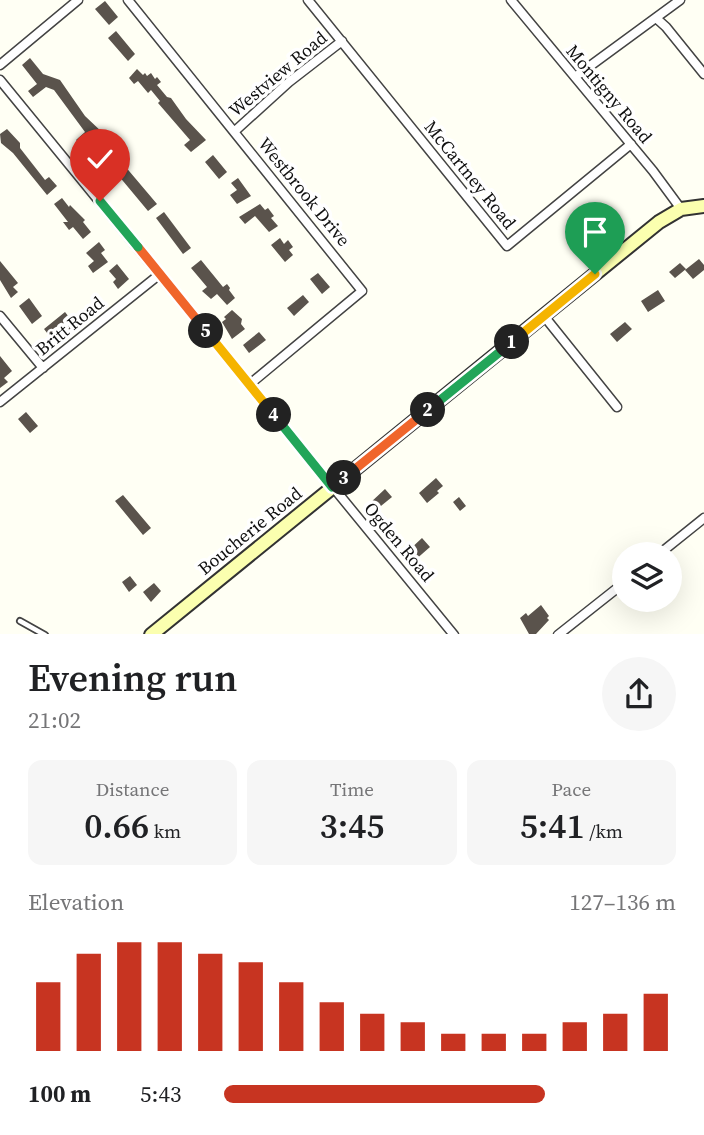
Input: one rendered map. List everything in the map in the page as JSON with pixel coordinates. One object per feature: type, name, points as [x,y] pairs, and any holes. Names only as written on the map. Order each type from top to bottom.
[{"type":"main road","name":"Boucherie Road","points":[[151,634],[659,222],[681,209],[704,206]]},
{"type":"street","points":[[0,65],[78,0]]},
{"type":"street","name":"Westbrook Drive","points":[[128,0],[362,290],[250,384]]},
{"type":"street","name":"McCartney Road","points":[[309,0],[507,246],[631,144]]},
{"type":"street","points":[[575,78],[680,0]]},
{"type":"street","name":"Montigny Road","points":[[514,1],[681,209]]},
{"type":"street","points":[[656,18],[704,74]]},
{"type":"street","name":"Westview Road","points":[[235,131],[289,82],[342,41]]},
{"type":"street","name":"Ogden Road","points":[[0,80],[453,634]]},
{"type":"street","name":"Britt Road","points":[[0,402],[160,274]]},
{"type":"street","points":[[0,316],[43,368]]},
{"type":"street","points":[[544,316],[617,407]]},
{"type":"street","points":[[674,542],[704,518]]},
{"type":"street","points":[[559,634],[612,592]]},
{"type":"lane","points":[[20,621],[43,634]]},
{"type":"building","points":[[105,1],[118,17],[109,25],[95,9]]},
{"type":"building","points":[[116,31],[135,54],[128,61],[108,38]]},
{"type":"building","points":[[30,58],[43,74],[60,80],[85,116],[104,134],[101,136],[157,204],[148,211],[98,151],[101,148],[93,138],[82,147],[76,140],[85,132],[54,90],[46,87],[33,97],[28,91],[37,84],[22,65]]},
{"type":"building","points":[[137,69],[143,75],[151,73],[155,79],[157,77],[161,82],[157,85],[206,140],[191,152],[184,145],[190,140],[158,103],[160,101],[151,90],[148,93],[138,81],[134,84],[129,78]]},
{"type":"building","points":[[7,129],[45,180],[49,177],[57,186],[47,195],[13,153],[1,143],[0,134]]},
{"type":"building","points":[[213,155],[227,172],[219,179],[205,162]]},
{"type":"building","points":[[238,178],[251,196],[237,204],[230,195],[237,190],[231,183]]},
{"type":"building","points":[[62,198],[85,220],[83,222],[91,232],[83,239],[73,227],[69,230],[63,222],[68,222],[54,204]]},
{"type":"building","points":[[260,204],[265,210],[268,208],[274,216],[271,218],[278,226],[269,232],[255,216],[245,224],[239,217]]},
{"type":"building","points":[[164,212],[191,248],[183,254],[156,218]]},
{"type":"building","points":[[280,238],[284,244],[288,240],[293,247],[289,250],[293,255],[285,262],[271,245]]},
{"type":"building","points":[[99,242],[105,250],[101,253],[108,262],[93,273],[88,266],[94,261],[86,253]]},
{"type":"building","points":[[699,259],[704,270],[693,279],[685,270]]},
{"type":"building","points":[[201,260],[223,287],[227,284],[230,288],[235,298],[227,305],[217,294],[211,299],[202,291],[207,287],[191,268]]},
{"type":"building","points":[[0,261],[18,283],[13,287],[18,292],[11,298],[0,280]]},
{"type":"building","points":[[680,263],[686,269],[675,278],[669,272]]},
{"type":"building","points":[[117,264],[129,279],[118,289],[113,282],[116,279],[109,271]]},
{"type":"building","points":[[318,273],[330,287],[322,294],[310,279]]},
{"type":"building","points":[[658,290],[665,301],[648,312],[641,301]]},
{"type":"building","points":[[303,295],[309,302],[294,316],[287,308]]},
{"type":"building","points":[[29,298],[42,316],[32,324],[19,306]]},
{"type":"building","points":[[232,310],[242,319],[241,324],[245,329],[232,339],[222,322]]},
{"type":"building","points":[[65,312],[76,326],[67,333],[65,330],[51,338],[44,329]]},
{"type":"building","points":[[625,322],[632,329],[617,342],[610,334]]},
{"type":"building","points":[[259,332],[266,340],[249,353],[243,345]]},
{"type":"building","points":[[0,356],[12,371],[4,378],[8,382],[0,388]]},
{"type":"building","points":[[26,412],[38,426],[30,433],[18,419]]},
{"type":"building","points":[[436,478],[443,486],[427,503],[419,493]]},
{"type":"building","points":[[385,489],[392,497],[376,510],[370,503]]},
{"type":"building","points":[[123,495],[151,528],[143,535],[115,501]]},
{"type":"building","points":[[459,497],[466,506],[460,511],[453,502]]},
{"type":"building","points":[[422,538],[430,547],[414,561],[407,552]]},
{"type":"building","points":[[130,576],[137,585],[129,592],[122,582]]},
{"type":"building","points":[[154,583],[161,591],[151,602],[143,592]]},
{"type":"building","points":[[541,605],[549,620],[536,634],[529,634],[520,618],[526,613],[528,616]]},
{"type":"route","points":[[100,201],[332,487],[595,274]]}]
